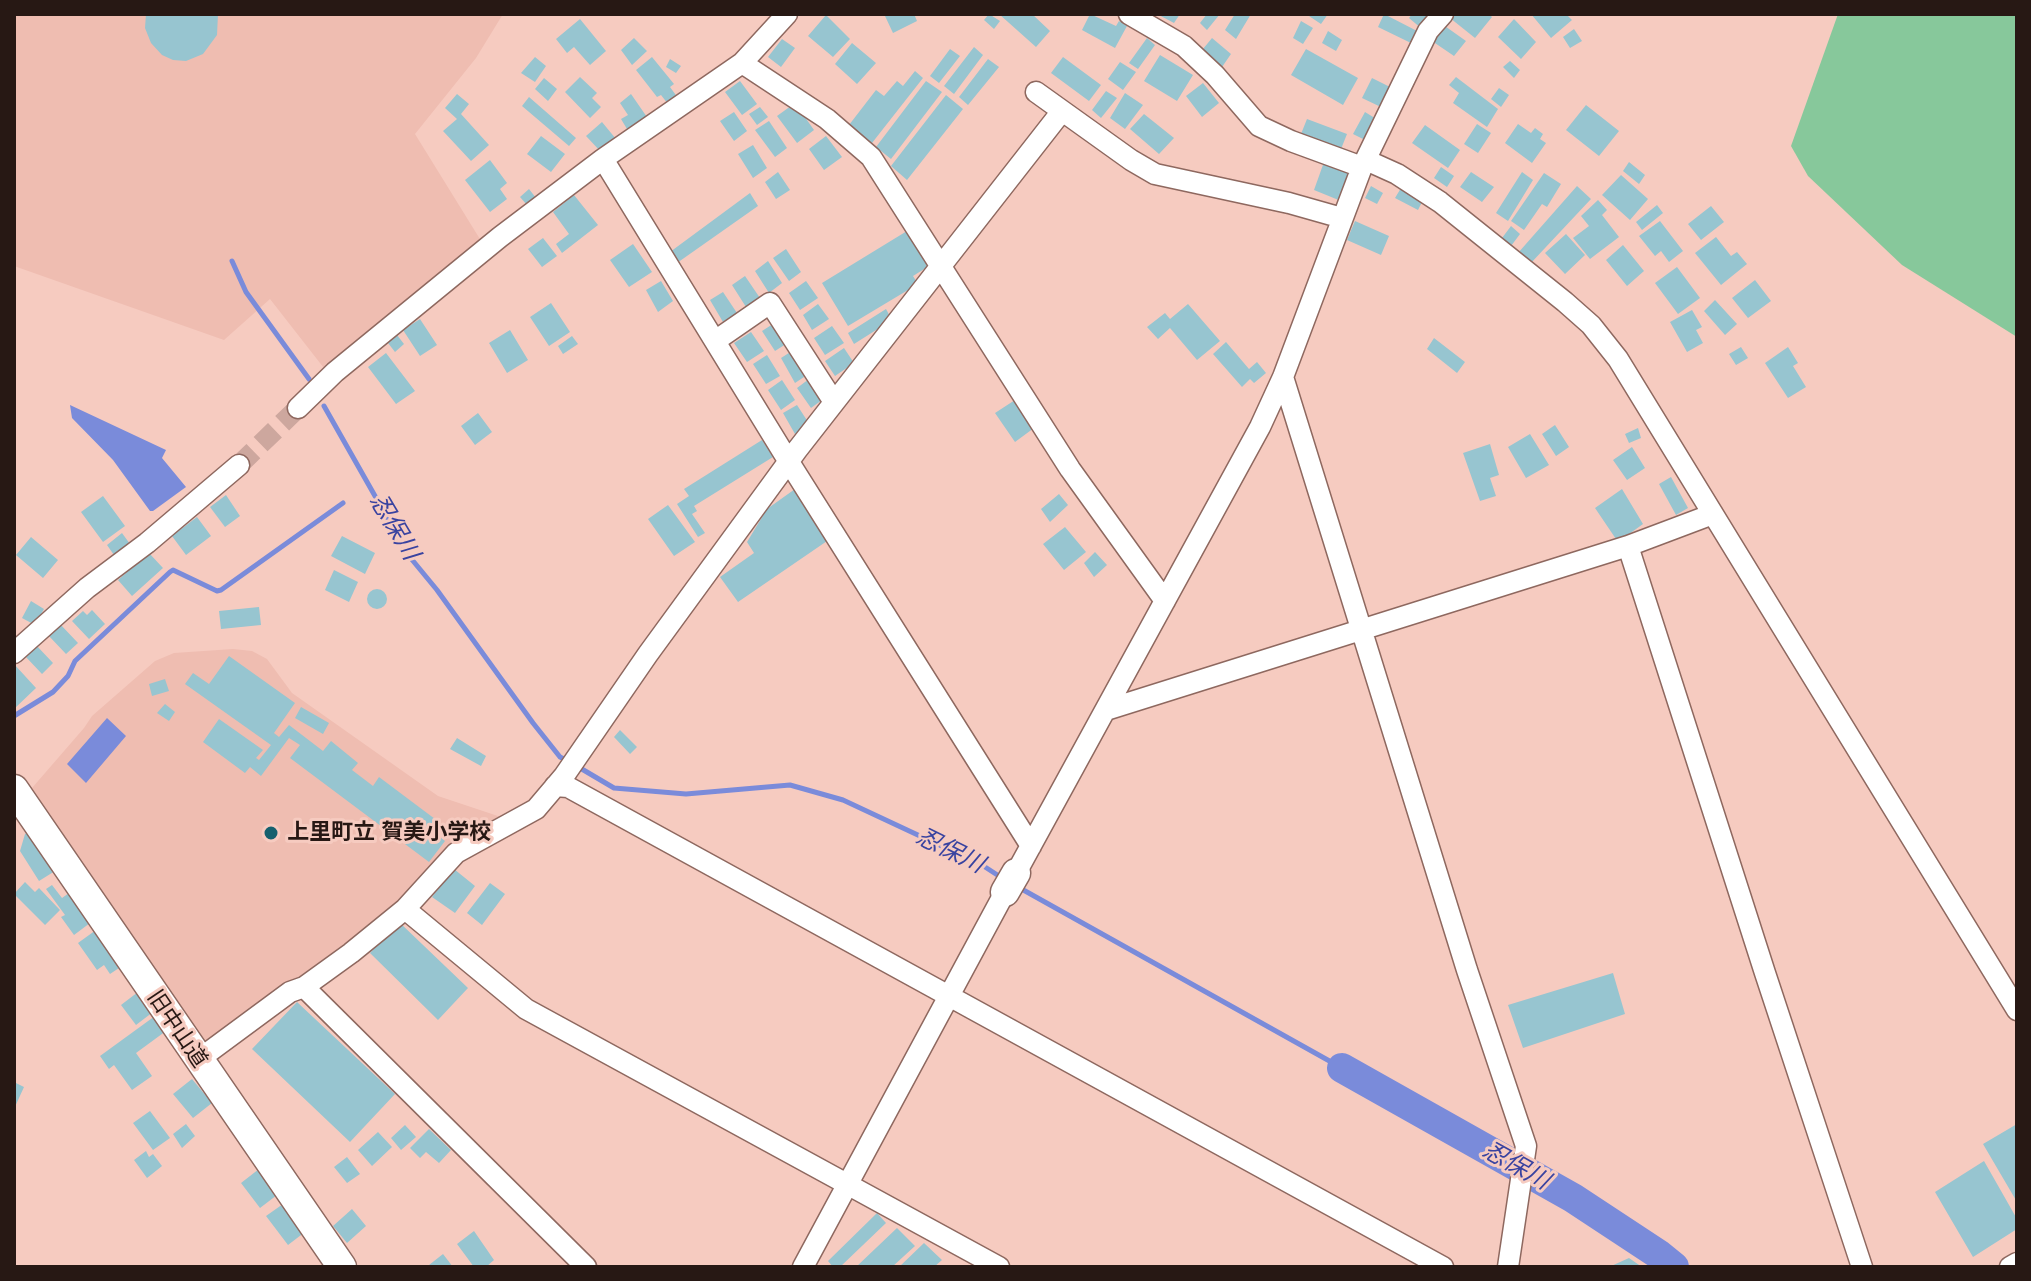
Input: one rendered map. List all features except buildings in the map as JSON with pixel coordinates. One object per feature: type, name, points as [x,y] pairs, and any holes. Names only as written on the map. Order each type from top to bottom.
[{"type":"main road","name":"旧中山道","points":[[14,789],[342,1267]]},
{"type":"street","points":[[298,408],[335,372],[478,254],[603,159],[742,63],[787,14]]},
{"type":"street","points":[[1129,14],[1184,46],[1215,75],[1259,126],[1291,141],[1397,174],[1433,197],[1591,325],[1618,359],[2017,1010]]},
{"type":"street","points":[[811,1263],[847,1184],[1260,427],[1283,377],[1364,163],[1428,31],[1443,14]]},
{"type":"street","points":[[742,63],[827,119],[871,157],[1070,469],[1165,601]]},
{"type":"street","points":[[1036,92],[1155,174],[1289,203],[1342,218]]},
{"type":"street","points":[[198,1060],[290,992],[304,987],[405,909],[456,853],[536,809],[579,755],[648,654],[834,402],[1062,111]]},
{"type":"street","points":[[603,159],[1031,846]]},
{"type":"street","points":[[715,341],[770,303],[834,402]]},
{"type":"street","points":[[1283,377],[1467,970],[1526,1146],[1508,1267]]},
{"type":"street","points":[[14,653],[87,588],[147,543],[239,465]]},
{"type":"street","points":[[1106,710],[1628,546],[1713,514]]},
{"type":"street","points":[[1628,546],[1862,1267]]},
{"type":"street","points":[[561,779],[568,787],[1443,1267]]},
{"type":"street","points":[[405,909],[526,1009],[999,1267]]},
{"type":"street","points":[[304,987],[586,1267]]},
{"type":"street","points":[[2010,1267],[2017,1263]]},
{"type":"shaded area","points":[[14,14],[503,14],[476,58],[415,134],[483,244],[327,372],[270,299],[224,340],[14,266]]},
{"type":"shaded area","name":"上里町立 賀美小学校","points":[[233,649],[252,651],[267,659],[292,693],[438,796],[504,818],[423,873],[402,903],[300,983],[208,1046],[32,788],[92,716],[155,661],[174,653]]},
{"type":"green space","points":[[1838,14],[2017,14],[2017,337],[1902,265],[1808,176],[1791,146]]},
{"type":"water","points":[[70,405],[166,450],[162,458],[186,487],[150,511],[113,460],[72,418]]},
{"type":"water","points":[[107,718],[126,736],[86,783],[67,764]]},
{"type":"waterway","name":"忍保川","points":[[232,261],[246,292],[309,379]]},
{"type":"waterway","name":"忍保川","points":[[324,406],[409,556],[533,723],[560,757],[566,760]]},
{"type":"waterway","points":[[14,716],[53,692],[68,676],[75,661],[173,570],[217,591],[221,590],[343,503]]},
{"type":"waterway","name":"忍保川","points":[[575,765],[614,788],[686,794],[790,785],[843,800],[982,865],[1002,878]]},
{"type":"waterway","name":"忍保川","points":[[1018,887],[1342,1068]]},
{"type":"waterway","name":"忍保川","points":[[1342,1068],[1573,1198],[1674,1267]]},
{"type":"tunnel","points":[[239,465],[298,408]]},
{"type":"place","name":"上里町立 賀美小学校","points":[[271,833]]}]
